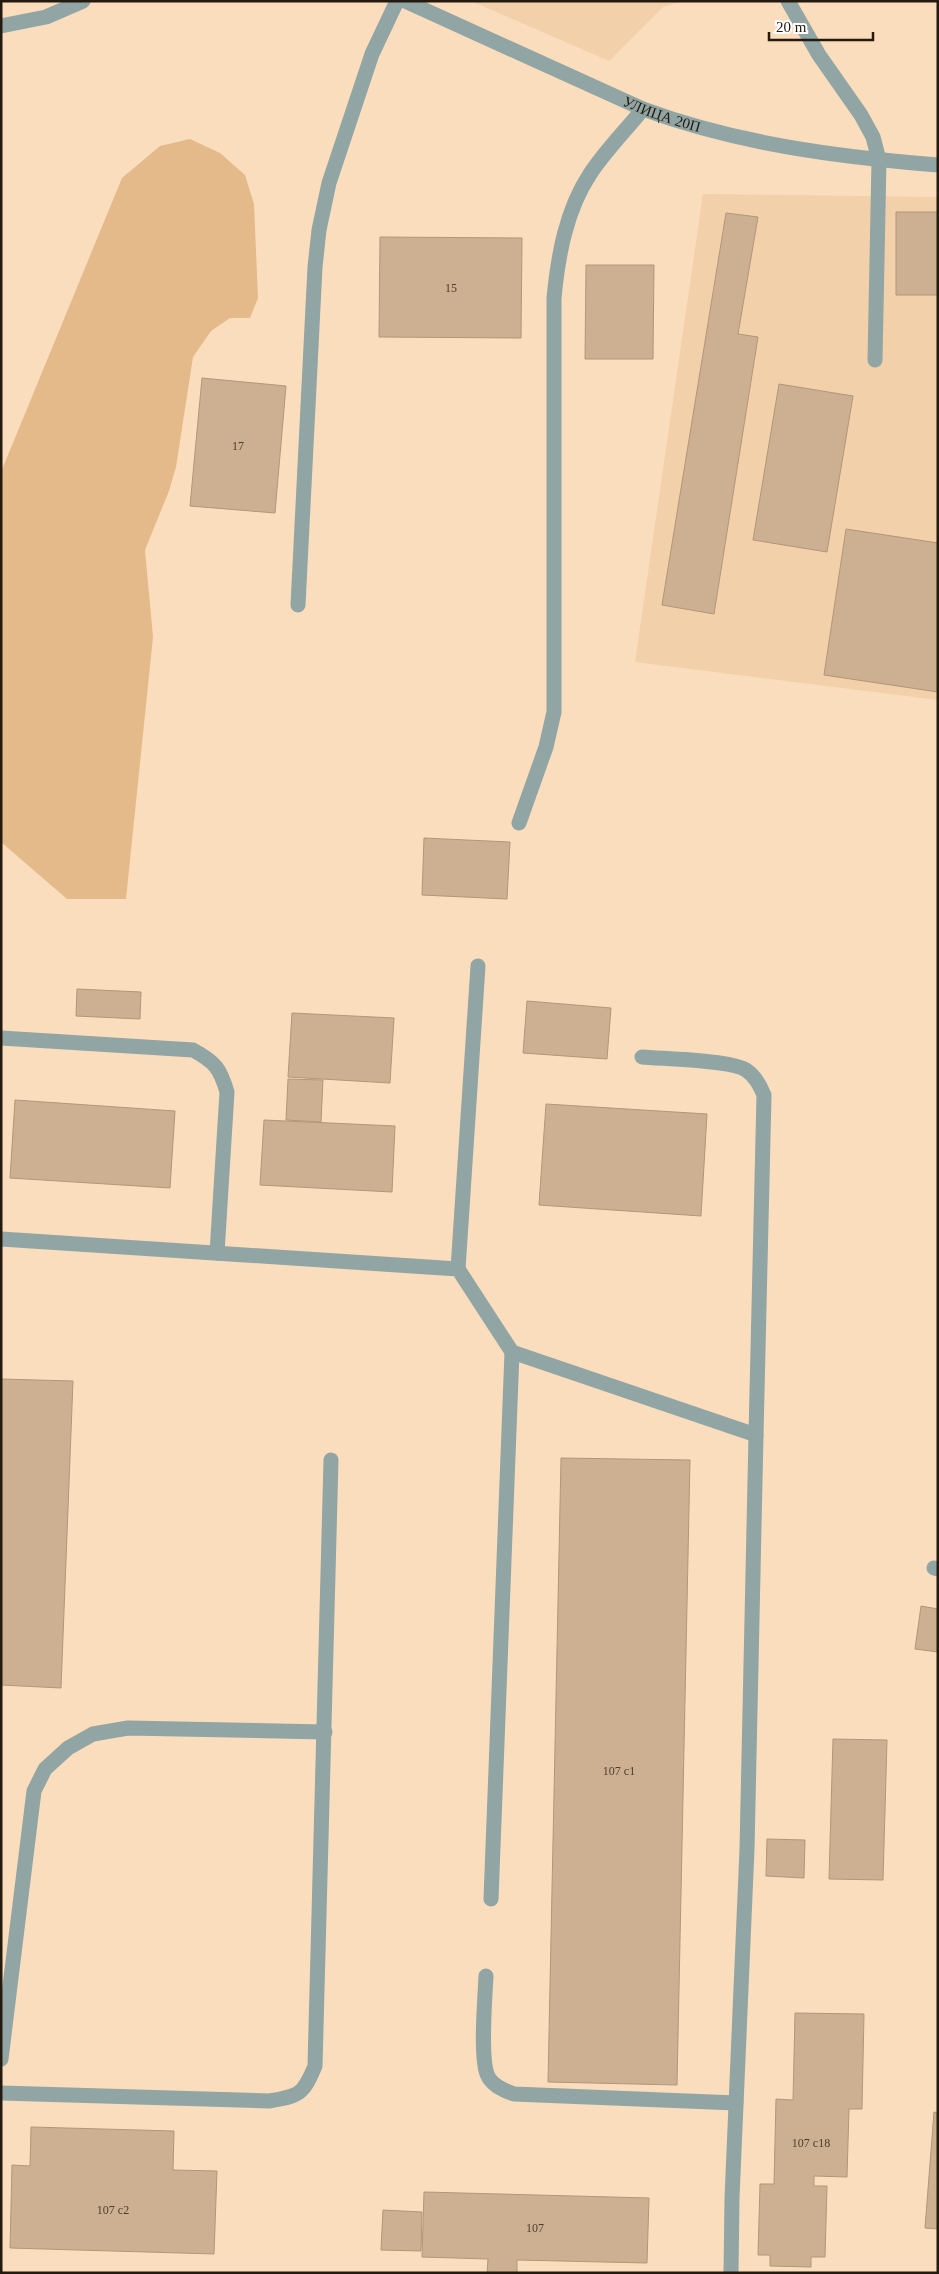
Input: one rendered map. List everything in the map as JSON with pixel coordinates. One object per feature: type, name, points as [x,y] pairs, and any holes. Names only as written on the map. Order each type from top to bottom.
[{"type":"street","points":[[1,26],[46,16],[83,1]]},
{"type":"street","points":[[298,605],[315,268],[319,230],[329,183],[372,54],[397,1]]},
{"type":"street","name":"УЛИЦА 20П","points":[[405,1],[643,109],[684,124],[734,137],[879,160],[938,165]]},
{"type":"street","points":[[788,1],[819,55],[861,115],[873,136],[879,160],[875,360]]},
{"type":"street","points":[[519,823],[546,747],[554,712],[554,298],[560,254],[573,210],[590,175],[643,109]]},
{"type":"street","points":[[478,966],[458,1270],[512,1352],[491,1900]]},
{"type":"street","points":[[1,1038],[193,1050],[211,1060],[221,1073],[227,1092],[217,1253]]},
{"type":"street","points":[[642,1057],[731,1065],[746,1070],[758,1082],[764,1095],[747,1849],[731,2273]]},
{"type":"street","points":[[1,1238],[458,1270]]},
{"type":"street","points":[[512,1352],[756,1435]]},
{"type":"street","points":[[1,2093],[269,2101],[290,2097],[306,2087],[315,2066],[331,1460]]},
{"type":"street","points":[[1,2059],[34,1791],[45,1769],[68,1748],[92,1734],[128,1728],[325,1732]]},
{"type":"street","points":[[486,1976],[484,2060],[487,2075],[498,2088],[514,2094],[736,2102]]},
{"type":"shaded area","points":[[471,1],[682,1],[663,7],[609,61]]},
{"type":"shaded area","points":[[190,139],[220,153],[245,175],[254,204],[258,298],[250,318],[230,318],[211,331],[193,357],[176,467],[169,491],[145,550],[153,637],[126,899],[67,899],[1,842],[1,472],[122,178],[160,146]]},
{"type":"shaded area","points":[[703,194],[938,197],[938,700],[635,662]]},
{"type":"building","points":[[896,212],[938,212],[938,295],[896,295]]},
{"type":"building","points":[[726,213],[758,217],[738,334],[758,337],[714,614],[662,605]]},
{"type":"building","points":[[380,237],[522,238],[521,338],[379,337]]},
{"type":"building","points":[[586,265],[654,265],[653,359],[585,359]]},
{"type":"building","points":[[202,378],[286,386],[275,513],[190,506]]},
{"type":"building","points":[[779,384],[853,396],[827,552],[753,540]]},
{"type":"building","points":[[846,529],[938,543],[938,692],[824,675]]},
{"type":"building","points":[[424,838],[510,842],[507,899],[422,895]]},
{"type":"building","points":[[77,989],[141,992],[140,1019],[76,1016]]},
{"type":"building","points":[[527,1001],[611,1008],[607,1059],[523,1053]]},
{"type":"building","points":[[292,1013],[394,1018],[390,1083],[288,1077]]},
{"type":"building","points":[[288,1079],[323,1080],[321,1122],[286,1120]]},
{"type":"building","points":[[15,1100],[175,1111],[170,1188],[10,1178]]},
{"type":"building","points":[[546,1104],[707,1114],[701,1216],[539,1205]]},
{"type":"building","points":[[264,1120],[395,1126],[392,1192],[260,1185]]},
{"type":"building","points":[[1,1379],[73,1381],[61,1688],[1,1685]]},
{"type":"building","points":[[561,1458],[690,1460],[677,2085],[548,2082]]},
{"type":"building","points":[[921,1606],[938,1609],[938,1652],[915,1649]]},
{"type":"building","points":[[833,1739],[887,1740],[883,1880],[829,1879]]},
{"type":"building","points":[[767,1839],[805,1840],[804,1878],[766,1876]]},
{"type":"building","points":[[795,2013],[864,2014],[862,2109],[849,2109],[847,2177],[814,2176],[814,2186],[827,2186],[825,2257],[811,2257],[811,2267],[770,2266],[770,2255],[758,2255],[760,2184],[774,2184],[776,2099],[793,2100]]},
{"type":"building","points":[[934,2112],[938,2113],[938,2229],[925,2228]]},
{"type":"building","points":[[31,2127],[174,2131],[173,2170],[217,2171],[214,2254],[10,2248],[12,2165],[30,2166]]},
{"type":"building","points":[[424,2192],[649,2198],[647,2263],[517,2260],[517,2273],[487,2273],[488,2259],[422,2257]]},
{"type":"building","points":[[383,2210],[422,2212],[421,2251],[381,2250]]}]
